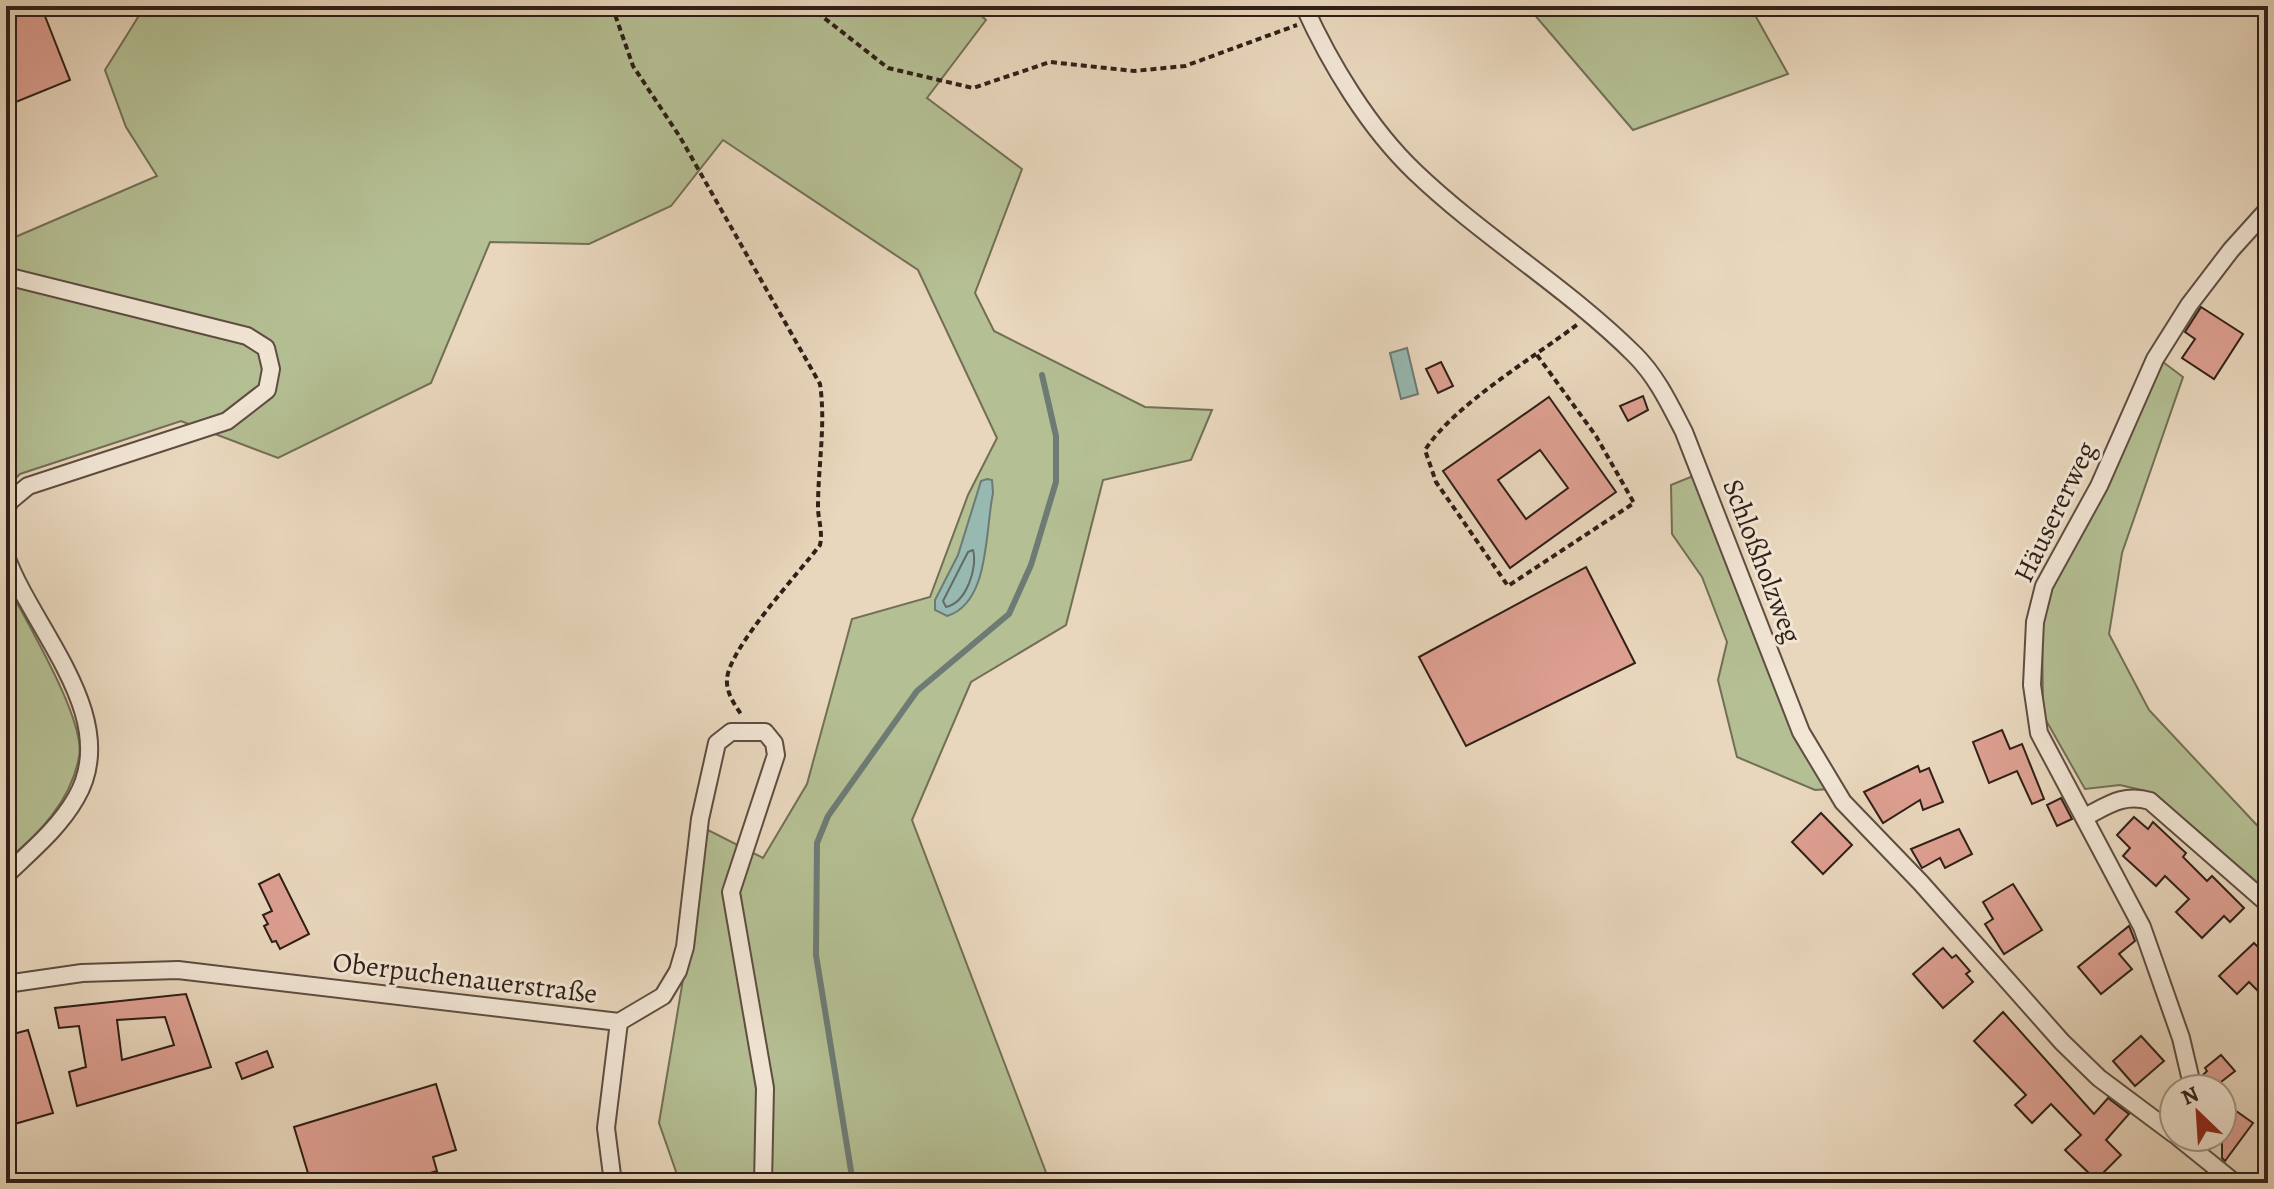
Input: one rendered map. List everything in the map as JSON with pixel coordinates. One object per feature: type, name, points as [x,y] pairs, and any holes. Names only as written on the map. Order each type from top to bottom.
[{"type":"street","name":"Schloßholzweg","points":[[1307,13],[1383,137],[1415,173],[1590,316],[1636,356],[1659,385],[1684,432],[1801,732],[1843,802],[1921,883],[2062,1042],[2099,1078],[2158,1122]]},
{"type":"street","name":"Häusererweg","points":[[2189,1073],[2156,962],[2034,717],[2035,622],[2044,586],[2099,486],[2155,359],[2197,294],[2268,209]]},
{"type":"street","points":[[6,276],[247,336],[266,348],[271,369],[267,390],[227,421],[28,486],[10,501],[6,509]]},
{"type":"street","points":[[6,556],[74,687],[90,732],[89,769],[77,798],[52,832],[6,875]]},
{"type":"street","name":"Oberpuchenauerstraße","points":[[6,984],[82,973],[178,970],[619,1022],[663,996],[678,971],[685,947],[700,819],[717,743],[731,732]]},
{"type":"street","points":[[731,732],[765,732],[774,743],[776,755],[731,892],[733,920],[765,1088],[763,1183]]},
{"type":"street","points":[[2085,817],[2122,798],[2136,797],[2150,801],[2268,904]]},
{"type":"street","points":[[613,1183],[606,1128],[619,1022]]},
{"type":"street","name":"Schloßholzweg","points":[[2200,1153],[2235,1183]]},
{"type":"street","points":[[2208,1153],[2209,1159]]},
{"type":"path","points":[[612,6],[633,66],[680,137],[820,384],[823,405],[818,511],[823,530],[820,545],[737,653],[727,679],[730,699],[742,716],[731,732]]},
{"type":"path","points":[[809,6],[888,68],[973,88],[1050,62],[1134,71],[1185,66],[1307,13]]},
{"type":"path","points":[[1537,355],[1596,436],[1634,503],[1508,586],[1436,482],[1425,450],[1439,429],[1537,355],[1590,316]]},
{"type":"green space","points":[[145,6],[970,6],[986,20],[927,98],[1022,169],[975,293],[994,331],[1145,407],[1212,410],[1191,460],[1103,480],[1066,625],[971,682],[912,820],[1047,1175],[1054,1183],[680,1183],[659,1123],[708,830],[763,858],[807,784],[852,619],[930,597],[968,495],[997,438],[918,270],[723,140],[671,206],[589,244],[490,242],[431,383],[278,458],[181,421],[20,474],[6,488],[6,241],[157,176],[126,127],[105,70]]},
{"type":"green space","points":[[1527,6],[1750,6],[1788,74],[1633,130]]},
{"type":"green space","points":[[2163,362],[2183,377],[2122,553],[2109,634],[2149,710],[2268,837],[2268,892],[2154,793],[2120,785],[2085,789],[2043,715],[2042,623],[2054,582],[2107,483]]},
{"type":"green space","points":[[1693,476],[1829,789],[1815,790],[1737,757],[1718,680],[1727,642],[1702,577],[1672,534],[1671,485]]},
{"type":"green space","points":[[6,582],[64,695],[74,720],[79,757],[69,788],[52,815],[6,861]]},
{"type":"water","points":[[1407,348],[1418,394],[1401,399],[1390,353]]},
{"type":"water","points":[[992,480],[993,493],[983,564],[971,596],[961,608],[947,616],[935,610],[935,600],[958,555],[981,481]]},
{"type":"building","points":[[6,6],[41,6],[70,80],[6,106]]},
{"type":"building","points":[[2201,307],[2243,334],[2214,379],[2182,358],[2195,339],[2185,332]]},
{"type":"building","points":[[1441,362],[1453,386],[1438,393],[1426,369]]},
{"type":"building","points":[[1643,396],[1648,410],[1628,421],[1620,406]]},
{"type":"building","points":[[1549,397],[1616,492],[1510,568],[1443,471]],"holes":[[[1540,450],[1568,488],[1526,519],[1498,480]]]},
{"type":"building","points":[[1586,567],[1635,663],[1466,746],[1419,657]]},
{"type":"building","points":[[2002,730],[2010,749],[2022,744],[2044,799],[2032,804],[2017,771],[1989,783],[1973,742]]},
{"type":"building","points":[[1918,766],[1920,772],[1929,768],[1943,802],[1923,810],[1920,800],[1883,823],[1864,792]]},
{"type":"building","points":[[2061,798],[2072,819],[2057,826],[2047,805]]},
{"type":"building","points":[[1821,813],[1852,845],[1823,874],[1792,842]]},
{"type":"building","points":[[2134,817],[2148,829],[2153,822],[2186,853],[2183,857],[2207,881],[2212,876],[2244,908],[2230,922],[2224,916],[2202,938],[2176,912],[2189,899],[2165,876],[2156,886],[2123,856],[2130,848],[2117,835]]},
{"type":"building","points":[[1959,829],[1972,854],[1945,868],[1940,858],[1922,868],[1911,849]]},
{"type":"building","points":[[279,874],[309,934],[280,949],[276,941],[272,942],[264,926],[268,924],[263,915],[272,911],[259,884]]},
{"type":"building","points":[[2013,884],[2042,930],[2004,954],[1985,924],[1993,919],[1983,902]]},
{"type":"building","points":[[2129,926],[2135,941],[2119,954],[2132,969],[2101,994],[2078,967]]},
{"type":"building","points":[[2254,943],[2268,957],[2268,1001],[2249,982],[2237,994],[2219,976]]},
{"type":"building","points":[[1943,948],[1952,958],[1956,955],[1970,971],[1966,974],[1973,982],[1943,1008],[1913,974]]},
{"type":"building","points":[[186,994],[211,1067],[77,1106],[69,1072],[86,1067],[79,1026],[59,1028],[55,1008]],"holes":[[[165,1017],[174,1045],[122,1060],[117,1020]]]},
{"type":"building","points":[[2003,1012],[2094,1114],[2108,1098],[2129,1114],[2106,1140],[2121,1155],[2096,1180],[2065,1150],[2081,1135],[2051,1104],[2032,1123],[2015,1105],[2026,1095],[1974,1041]]},
{"type":"building","points":[[28,1030],[53,1113],[11,1125],[6,1110],[6,1036]]},
{"type":"building","points":[[2141,1036],[2164,1061],[2135,1086],[2113,1061]]},
{"type":"building","points":[[267,1051],[273,1067],[242,1079],[236,1063]]},
{"type":"building","points":[[2221,1055],[2235,1071],[2205,1073],[2205,1068]]},
{"type":"building","points":[[436,1084],[456,1150],[433,1157],[437,1171],[396,1183],[311,1183],[294,1127]]},
{"type":"building","points":[[2238,1112],[2253,1123],[2238,1143]]},
{"type":"building","points":[[2222,1153],[2231,1153],[2225,1161]]},
{"type":"waterway","points":[[853,1183],[816,955],[817,843],[828,816],[917,691],[1009,614],[1031,565],[1056,482],[1056,436],[1042,375]]}]
